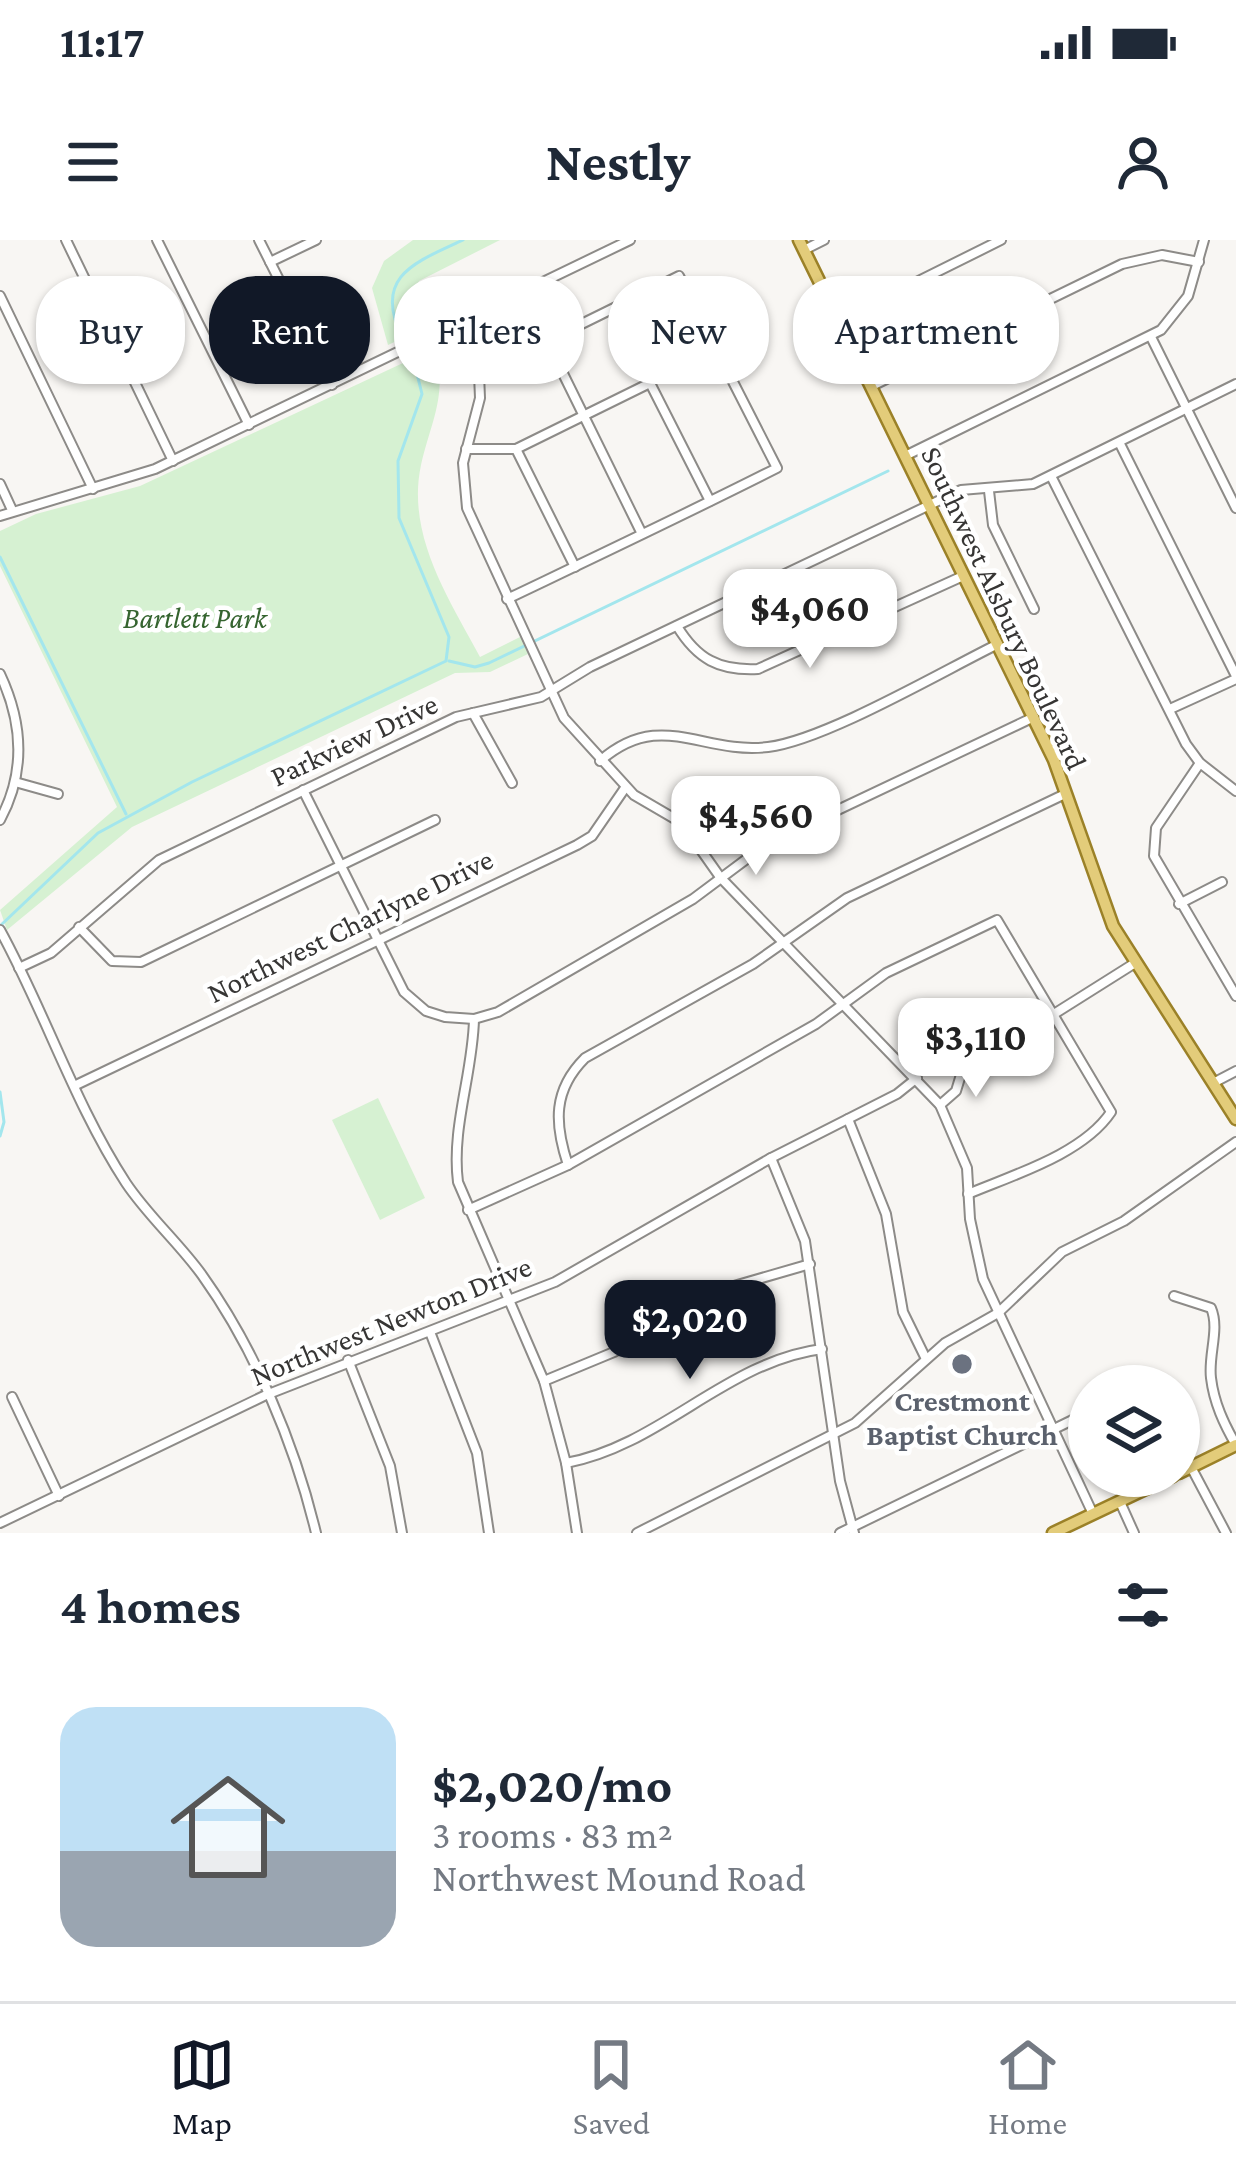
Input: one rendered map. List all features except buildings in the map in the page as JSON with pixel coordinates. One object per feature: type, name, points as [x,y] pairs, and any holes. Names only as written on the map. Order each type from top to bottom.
[{"type":"main road","name":"Southwest Alsbury Boulevard","points":[[802,245],[818,276]]},
{"type":"main road","name":"Southwest Alsbury Boulevard","points":[[872,386],[1034,717],[1098,894],[1135,963],[1236,1119]]},
{"type":"main road","points":[[1200,1465],[1236,1445]]},
{"type":"main road","points":[[1053,1533],[1132,1497]]},
{"type":"street","points":[[65,240],[173,461]]},
{"type":"street","points":[[157,240],[249,425]]},
{"type":"street","points":[[259,240],[277,276]]},
{"type":"street","points":[[270,262],[316,240]]},
{"type":"street","points":[[556,276],[630,240]]},
{"type":"street","points":[[802,245],[824,240]]},
{"type":"street","points":[[929,276],[1001,240]]},
{"type":"street","points":[[905,456],[1151,338],[1180,311],[1204,240]]},
{"type":"street","points":[[872,386],[1123,265],[1162,255],[1199,262]]},
{"type":"street","points":[[507,599],[575,567],[777,468],[679,276],[547,341],[642,534]]},
{"type":"street","points":[[0,296],[93,490]]},
{"type":"street","points":[[1151,338],[1236,508]]},
{"type":"street","points":[[0,516],[173,461],[394,355]]},
{"type":"street","points":[[466,449],[516,448],[650,383],[710,501]]},
{"type":"street","points":[[479,384],[466,449],[467,508],[564,718],[625,788],[682,823],[720,878],[847,1002],[940,1105],[959,1143],[977,1260],[1093,1514]]},
{"type":"street","name":"Parkview Drive","points":[[19,968],[50,953],[159,860],[303,790],[473,713],[551,691],[928,504],[961,490],[989,491],[1051,476],[1236,384]]},
{"type":"street","points":[[1120,444],[1236,677],[1170,710]]},
{"type":"street","points":[[516,448],[575,567]]},
{"type":"street","points":[[1051,476],[1200,763],[1234,785]]},
{"type":"street","points":[[0,484],[12,510]]},
{"type":"street","points":[[989,491],[993,525],[1034,609]]},
{"type":"street","points":[[677,626],[703,659],[727,668],[758,669],[963,576]]},
{"type":"street","points":[[600,761],[622,742],[646,734],[748,747],[799,740],[998,644]]},
{"type":"street","points":[[0,674],[20,738],[15,782],[0,820]]},
{"type":"street","points":[[473,713],[512,783]]},
{"type":"street","points":[[303,790],[376,941],[414,1004],[445,1017],[474,1019],[523,1000],[768,843],[1034,717]]},
{"type":"street","points":[[1200,763],[1151,842],[1180,904],[1231,978],[1236,996]]},
{"type":"street","points":[[15,782],[58,794]]},
{"type":"street","name":"Northwest Charlyne Drive","points":[[76,1085],[592,836],[625,788]]},
{"type":"street","points":[[568,1165],[557,1125],[558,1102],[572,1071],[613,1040],[787,942],[848,898],[1065,794]]},
{"type":"street","points":[[79,927],[112,961],[141,962],[435,820]]},
{"type":"street","points":[[1180,904],[1222,883]]},
{"type":"street","points":[[468,1210],[568,1165],[847,1002],[886,973],[997,920],[1111,1106],[1093,1132],[968,1195]]},
{"type":"street","points":[[0,931],[128,1187],[203,1277],[266,1395],[298,1466],[316,1533]]},
{"type":"street","points":[[1054,1014],[1135,963]]},
{"type":"street","points":[[474,1019],[473,1064],[456,1164],[468,1210],[544,1381],[566,1463],[577,1533]]},
{"type":"street","points":[[940,1105],[956,1091],[963,1068]]},
{"type":"street","points":[[1215,1082],[1236,1071]]},
{"type":"street","name":"Northwest Newton Drive","points":[[0,1522],[266,1395],[509,1301],[587,1265],[771,1158],[897,1094],[917,1078]]},
{"type":"street","points":[[848,1119],[886,1214],[903,1312],[926,1359]]},
{"type":"street","points":[[638,1533],[833,1435],[876,1406],[926,1359],[998,1313],[1062,1252],[1124,1221],[1236,1142]]},
{"type":"street","points":[[771,1158],[809,1264],[833,1435],[853,1530]]},
{"type":"street","points":[[544,1381],[614,1352],[727,1288],[809,1264]]},
{"type":"street","points":[[1174,1296],[1211,1308],[1216,1320],[1211,1379],[1220,1416],[1236,1445]]},
{"type":"street","points":[[430,1332],[477,1453],[488,1533]]},
{"type":"street","points":[[566,1463],[610,1452],[776,1358],[822,1349]]},
{"type":"street","points":[[348,1360],[390,1466],[403,1533]]},
{"type":"street","points":[[12,1396],[59,1496]]},
{"type":"street","points":[[840,1533],[1068,1425]]},
{"type":"street","points":[[1200,1496],[1226,1533]]},
{"type":"street","points":[[1120,1502],[1134,1533]]},
{"type":"green space","points":[[413,240],[500,240],[429,276],[394,276],[394,342],[388,345],[372,288],[384,261]]},
{"type":"green space","name":"Bartlett Park","points":[[394,367],[394,384],[440,384],[418,491],[433,566],[480,657],[520,637],[528,654],[490,672],[455,673],[132,827],[7,930],[0,910],[117,807],[0,566],[0,531],[36,514],[140,486],[358,384],[370,384],[370,378]]},
{"type":"green space","points":[[378,1098],[425,1198],[380,1220],[332,1120]]},
{"type":"waterway","points":[[403,276],[415,264],[463,240]]},
{"type":"waterway","points":[[394,292],[394,316]]},
{"type":"waterway","points":[[0,926],[98,833],[192,782],[446,661],[449,637],[399,518],[398,461],[422,394],[420,384]]},
{"type":"waterway","points":[[449,661],[475,667],[489,663],[888,471]]},
{"type":"waterway","points":[[0,557],[126,814]]},
{"type":"waterway","points":[[0,1092],[4,1122],[0,1136]]},
{"type":"place","name":"Crestmont Baptist Church","points":[[962,1364]]}]
